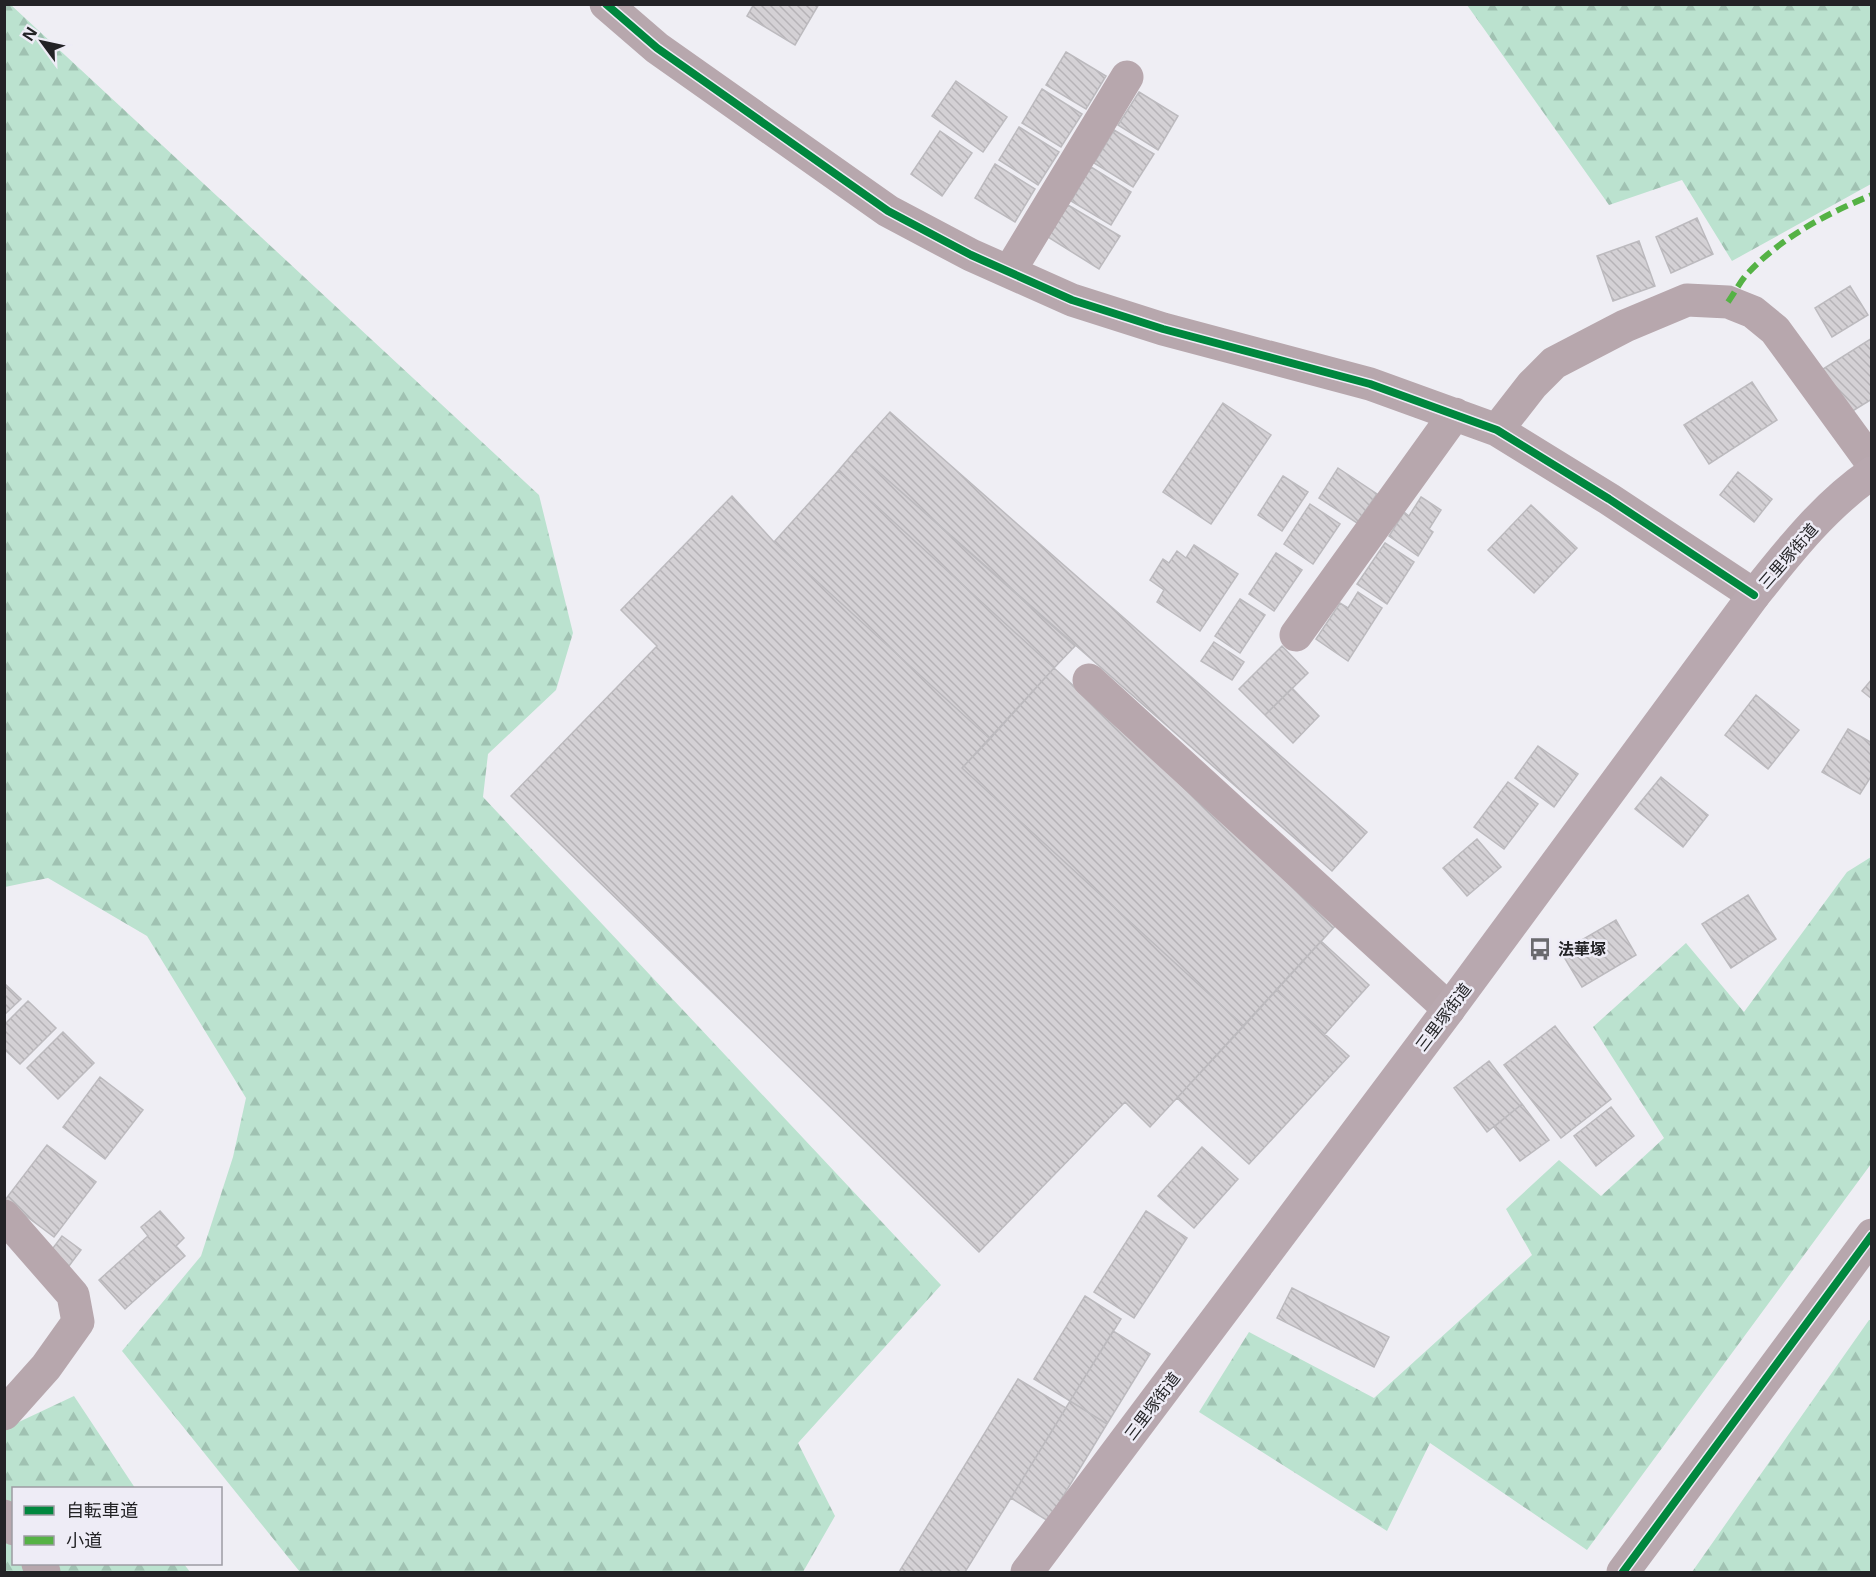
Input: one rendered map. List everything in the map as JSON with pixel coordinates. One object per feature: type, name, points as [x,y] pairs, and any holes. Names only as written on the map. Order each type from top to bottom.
[{"type":"main road","name":"三里塚街道","points":[[1027,1572],[1449,1009],[1754,595],[1807,531],[1850,488],[1872,473]]},
{"type":"street","points":[[606,4],[657,48],[888,211],[971,255],[1072,300],[1163,329],[1370,384],[1497,430],[1609,499],[1754,595]]},
{"type":"street","points":[[1009,272],[1127,76]]},
{"type":"street","points":[[1497,430],[1532,384],[1554,363],[1625,326],[1687,300],[1728,302],[1753,312],[1775,330],[1872,463]]},
{"type":"street","points":[[1296,635],[1455,414]]},
{"type":"street","points":[[1089,680],[1449,1009]]},
{"type":"street","points":[[4,1216],[73,1295],[78,1322],[46,1367],[4,1414]]},
{"type":"street","points":[[1623,1572],[1872,1235]]},
{"type":"green space","points":[[4,5],[11,5],[539,495],[573,633],[556,690],[488,754],[483,797],[941,1285],[798,1443],[835,1516],[803,1572],[300,1572],[122,1351],[201,1256],[233,1157],[246,1098],[147,936],[48,878],[5,887]]},
{"type":"green space","points":[[1467,5],[1871,5],[1871,184],[1732,261],[1682,180],[1609,205]]},
{"type":"green space","points":[[1871,857],[1871,1164],[1587,1550],[1430,1443],[1387,1531],[1199,1412],[1249,1332],[1374,1398],[1532,1255],[1506,1209],[1559,1160],[1601,1196],[1664,1138],[1593,1027],[1686,943],[1744,1012],[1847,872]]},
{"type":"green space","points":[[1871,1320],[1871,1572],[1692,1572]]},
{"type":"green space","points":[[74,1396],[134,1487],[12,1487],[12,1565],[185,1565],[190,1572],[5,1572],[4,1429]]},
{"type":"building","points":[[754,4],[819,4],[795,45],[747,16]]},
{"type":"building","points":[[1066,52],[1106,76],[1086,109],[1046,85]]},
{"type":"building","points":[[956,81],[1007,117],[983,152],[932,116]]},
{"type":"building","points":[[1042,89],[1082,114],[1061,147],[1022,123]]},
{"type":"building","points":[[1139,92],[1178,116],[1158,150],[1118,125]]},
{"type":"building","points":[[1019,127],[1059,152],[1038,185],[999,160]]},
{"type":"building","points":[[1114,130],[1154,154],[1133,187],[1094,163]]},
{"type":"building","points":[[940,131],[972,153],[942,196],[911,174]]},
{"type":"building","points":[[995,164],[1035,189],[1015,222],[975,198]]},
{"type":"building","points":[[1091,167],[1131,192],[1111,225],[1071,201]]},
{"type":"building","points":[[1068,205],[1120,236],[1099,269],[1048,237]]},
{"type":"building","points":[[1697,218],[1713,254],[1671,273],[1656,237]]},
{"type":"building","points":[[1639,241],[1655,286],[1613,301],[1597,256]]},
{"type":"building","points":[[1850,286],[1868,315],[1832,337],[1815,308]]},
{"type":"building","points":[[1872,338],[1872,399],[1851,412],[1823,369]]},
{"type":"building","points":[[1752,382],[1777,420],[1709,464],[1684,425]]},
{"type":"building","points":[[1223,403],[1271,435],[1211,524],[1163,492]]},
{"type":"building","points":[[890,412],[1367,832],[1332,871],[855,451]]},
{"type":"building","points":[[855,451],[1075,646],[1054,668],[838,471]]},
{"type":"building","points":[[1338,468],[1377,494],[1357,523],[1319,498]]},
{"type":"building","points":[[838,471],[1054,668],[990,739],[774,542]]},
{"type":"building","points":[[1738,472],[1772,499],[1754,522],[1720,495]]},
{"type":"building","points":[[1283,476],[1308,492],[1282,531],[1258,515]]},
{"type":"building","points":[[732,496],[774,542],[990,739],[962,768],[1244,1026],[1150,1127],[1125,1102],[979,1252],[511,796],[657,646],[621,610]]},
{"type":"building","points":[[1421,497],[1441,510],[1429,529],[1433,532],[1418,556],[1389,536],[1404,512],[1409,516]]},
{"type":"building","points":[[1310,504],[1340,524],[1313,564],[1284,544]]},
{"type":"building","points":[[1531,505],[1577,548],[1534,593],[1488,550]]},
{"type":"building","points":[[1385,543],[1414,562],[1387,604],[1357,584]]},
{"type":"building","points":[[1194,545],[1238,574],[1200,631],[1157,602],[1164,590],[1150,580],[1163,559],[1169,563],[1177,551],[1186,558]]},
{"type":"building","points":[[1276,553],[1302,570],[1274,611],[1249,594]]},
{"type":"building","points":[[1358,592],[1382,608],[1348,661],[1316,639],[1340,603],[1348,608]]},
{"type":"building","points":[[1240,599],[1265,615],[1240,653],[1215,636]]},
{"type":"building","points":[[1214,642],[1244,662],[1232,680],[1201,661]]},
{"type":"building","points":[[1282,646],[1308,673],[1265,715],[1239,689]]},
{"type":"building","points":[[1054,668],[1336,925],[1244,1026],[962,768]]},
{"type":"building","points":[[1872,679],[1872,699],[1862,691]]},
{"type":"building","points":[[1292,688],[1319,716],[1293,743],[1265,715]]},
{"type":"building","points":[[1756,695],[1799,730],[1768,769],[1725,735]]},
{"type":"building","points":[[1848,729],[1872,743],[1872,775],[1860,794],[1822,772]]},
{"type":"building","points":[[1538,746],[1578,774],[1554,807],[1515,778]]},
{"type":"building","points":[[1661,777],[1708,815],[1683,847],[1635,809]]},
{"type":"building","points":[[1508,782],[1538,804],[1504,849],[1474,827]]},
{"type":"building","points":[[1477,839],[1501,867],[1467,896],[1443,868]]},
{"type":"building","points":[[1748,895],[1776,939],[1731,968],[1702,924]]},
{"type":"building","points":[[1616,920],[1636,955],[1582,987],[1561,952]]},
{"type":"building","points":[[1321,941],[1369,985],[1325,1034],[1276,990]]},
{"type":"building","points":[[4,983],[21,999],[4,1015]]},
{"type":"building","points":[[1276,990],[1349,1056],[1249,1164],[1177,1098]]},
{"type":"building","points":[[28,1001],[56,1028],[20,1064],[4,1049],[4,1025]]},
{"type":"building","points":[[1555,1026],[1611,1099],[1561,1138],[1504,1065]]},
{"type":"building","points":[[63,1032],[94,1063],[58,1099],[27,1068]]},
{"type":"building","points":[[1489,1061],[1522,1104],[1487,1132],[1454,1088]]},
{"type":"building","points":[[100,1077],[143,1110],[105,1159],[63,1127]]},
{"type":"building","points":[[1522,1104],[1549,1140],[1520,1161],[1494,1127]]},
{"type":"building","points":[[1611,1107],[1634,1136],[1596,1166],[1574,1136]]},
{"type":"building","points":[[47,1145],[96,1182],[54,1237],[5,1200]]},
{"type":"building","points":[[1202,1147],[1238,1179],[1194,1228],[1158,1196]]},
{"type":"building","points":[[160,1211],[184,1238],[176,1246],[185,1256],[155,1282],[129,1253],[148,1236],[141,1227]]},
{"type":"building","points":[[1146,1211],[1187,1238],[1134,1318],[1094,1292]]},
{"type":"building","points":[[62,1236],[81,1250],[66,1270],[47,1256]]},
{"type":"building","points":[[129,1253],[155,1282],[125,1309],[99,1280]]},
{"type":"building","points":[[1292,1288],[1389,1337],[1374,1367],[1277,1318]]},
{"type":"building","points":[[1085,1296],[1121,1319],[1070,1401],[1034,1379]]},
{"type":"building","points":[[1113,1331],[1150,1354],[1107,1424],[1070,1401]]},
{"type":"building","points":[[1018,1379],[1066,1408],[1011,1498],[965,1572],[899,1572]]},
{"type":"building","points":[[1070,1401],[1107,1424],[1048,1521],[1011,1498]]},
{"type":"marked path","points":[[1728,302],[1746,275],[1776,248],[1822,218],[1872,195]]},
{"type":"cycle path","points":[[606,4],[657,48],[888,211],[971,255],[1072,300],[1163,329],[1370,384],[1497,430],[1609,499],[1754,595]]},
{"type":"cycle path","points":[[1623,1572],[1872,1235]]},
{"type":"place","name":"法華塚","points":[[1540,949]]}]
